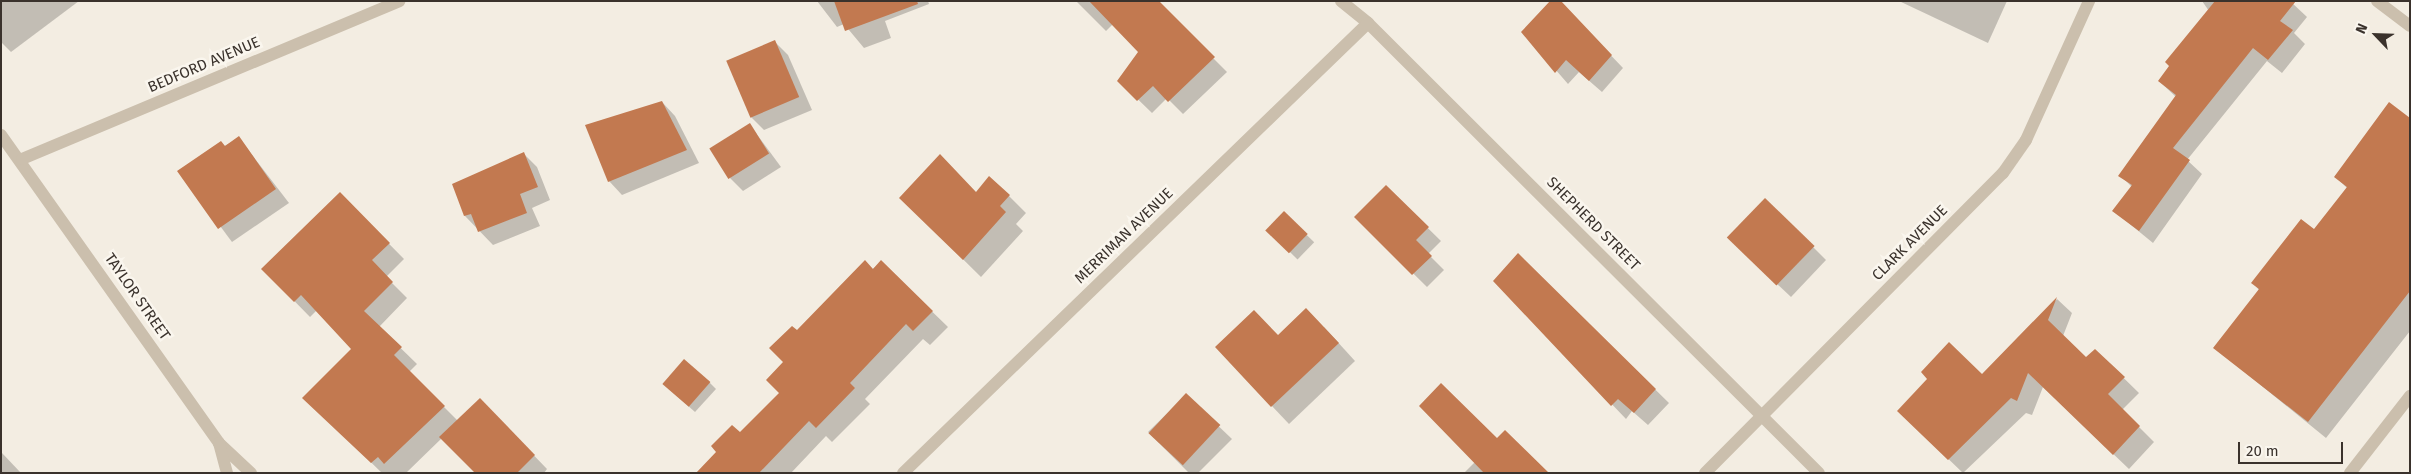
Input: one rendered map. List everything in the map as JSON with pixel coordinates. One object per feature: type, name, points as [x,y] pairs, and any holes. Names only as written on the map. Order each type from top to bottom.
[{"type":"street","name":"BEDFORD AVENUE","points":[[22,159],[399,1]]},
{"type":"street","name":"SHEPHERD STREET","points":[[1341,1],[1368,23],[1820,473]]},
{"type":"street","name":"CLARK AVENUE","points":[[1705,473],[2003,173],[2026,140],[2089,1]]},
{"type":"street","points":[[2377,1],[2410,26]]},
{"type":"street","name":"MERRIMAN AVENUE","points":[[903,473],[1368,23]]},
{"type":"street","name":"TAYLOR STREET","points":[[1,136],[22,159],[219,443],[251,473]]},
{"type":"street","points":[[2350,473],[2410,396]]},
{"type":"street","points":[[219,443],[227,473]]},
{"type":"building","points":[[834,1],[917,1],[918,4],[845,31]]},
{"type":"building","points":[[1089,1],[1159,1],[1215,57],[1168,102],[1153,86],[1137,101],[1117,81],[1138,52]]},
{"type":"building","points":[[1550,1],[1561,1],[1612,55],[1589,81],[1566,60],[1555,73],[1521,32]]},
{"type":"building","points":[[2215,1],[2296,1],[2280,21],[2293,30],[2268,60],[2253,48],[2173,148],[2190,160],[2139,231],[2112,211],[2132,185],[2118,176],[2176,95],[2158,81],[2169,66],[2165,62]]},
{"type":"building","points":[[775,40],[799,97],[750,118],[726,61]]},
{"type":"building","points":[[662,101],[687,150],[608,182],[585,125]]},
{"type":"building","points":[[2389,102],[2410,118],[2410,291],[2308,422],[2213,348],[2259,289],[2251,283],[2301,219],[2314,229],[2347,187],[2334,177]]},
{"type":"building","points":[[750,123],[769,154],[728,179],[709,148]]},
{"type":"building","points":[[239,136],[276,189],[218,229],[177,171],[221,141],[225,146]]},
{"type":"building","points":[[524,152],[538,187],[520,194],[527,213],[478,232],[471,214],[464,216],[452,184]]},
{"type":"building","points":[[940,154],[976,192],[989,176],[1010,195],[1000,206],[1006,212],[963,260],[899,198]]},
{"type":"building","points":[[1386,185],[1429,227],[1416,240],[1432,256],[1412,275],[1354,217]]},
{"type":"building","points":[[340,192],[390,243],[372,260],[393,282],[364,311],[402,347],[394,355],[445,406],[384,464],[378,457],[371,463],[302,398],[351,349],[301,295],[294,302],[261,269]]},
{"type":"building","points":[[1765,198],[1815,246],[1776,285],[1727,238]]},
{"type":"building","points":[[1284,211],[1308,234],[1289,253],[1265,230]]},
{"type":"building","points":[[1518,253],[1656,389],[1634,413],[1618,399],[1611,406],[1493,281]]},
{"type":"building","points":[[865,260],[873,269],[881,260],[933,311],[913,331],[906,324],[850,383],[855,388],[816,428],[809,421],[759,473],[696,473],[716,452],[711,446],[732,425],[740,432],[779,393],[766,380],[783,362],[769,348],[792,326],[797,330]]},
{"type":"building","points":[[2057,297],[2048,320],[2086,357],[2095,349],[2125,377],[2108,394],[2140,426],[2113,455],[2028,373],[2017,401],[2011,398],[1948,460],[1897,411],[1927,379],[1921,372],[1949,342],[1982,374]]},
{"type":"building","points":[[1306,308],[1339,343],[1271,407],[1215,347],[1254,310],[1278,335]]},
{"type":"building","points":[[684,359],[710,382],[689,407],[662,384]]},
{"type":"building","points":[[1441,383],[1497,438],[1505,430],[1549,473],[1484,473],[1419,406]]},
{"type":"building","points":[[1186,393],[1220,425],[1183,465],[1148,433]]},
{"type":"building","points":[[480,398],[535,455],[517,473],[475,473],[439,437]]}]
